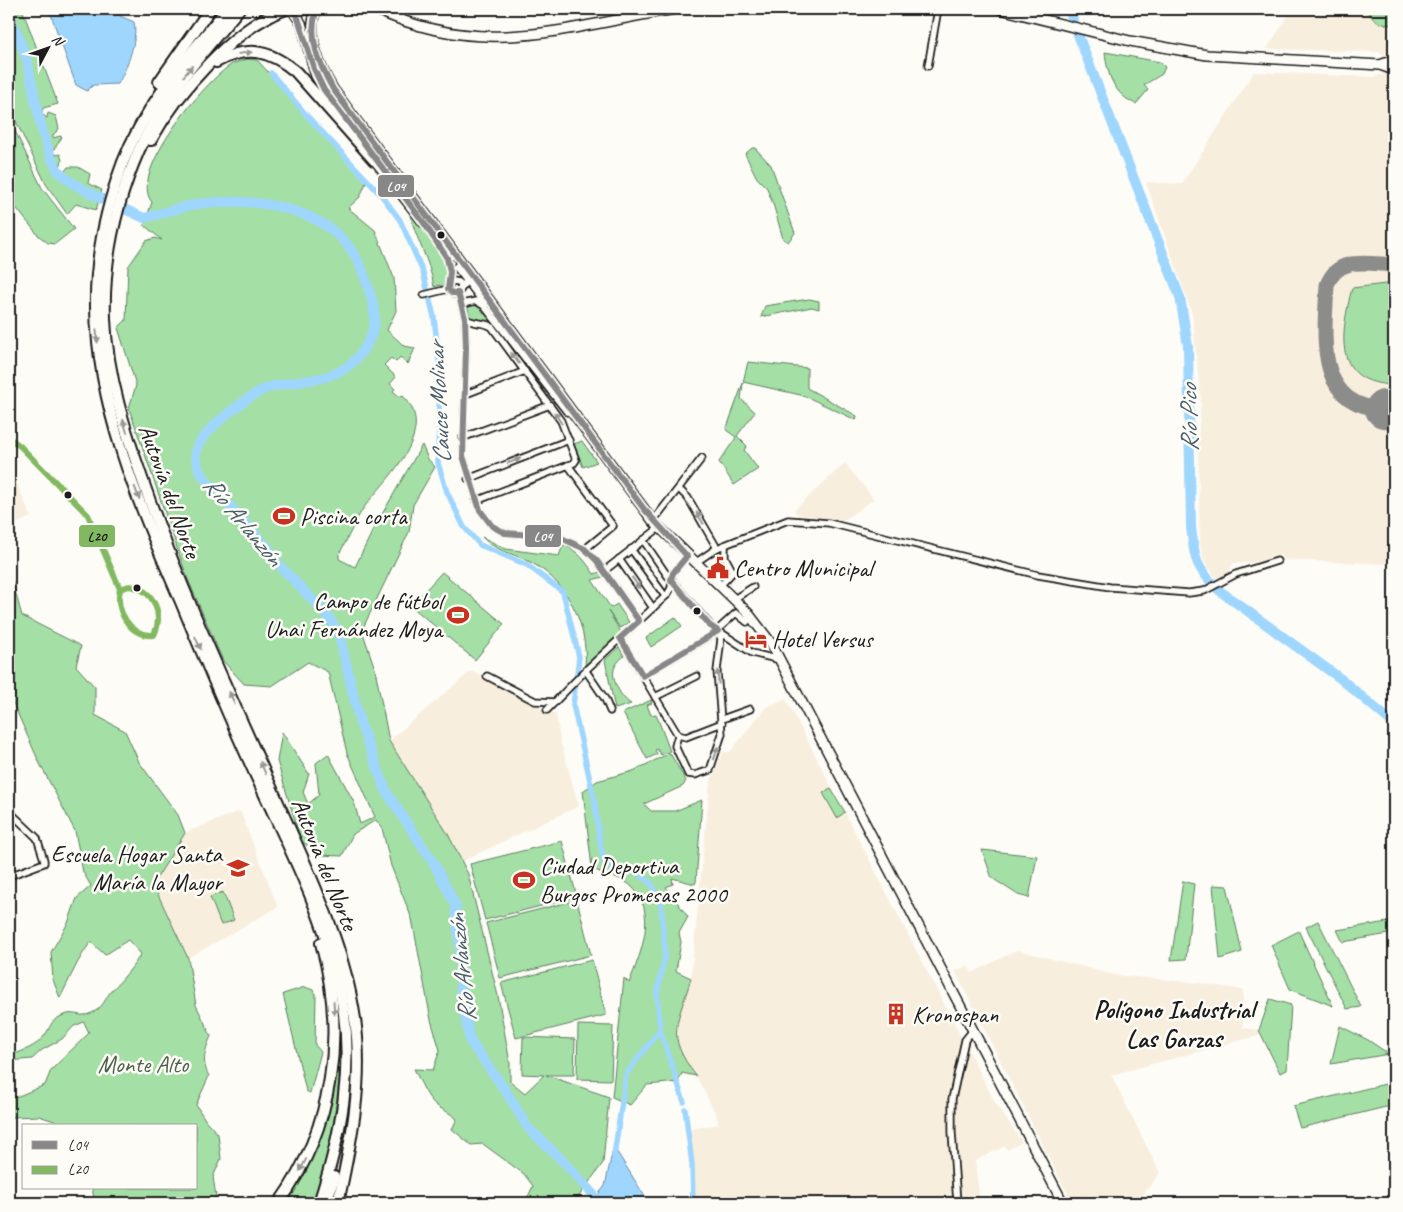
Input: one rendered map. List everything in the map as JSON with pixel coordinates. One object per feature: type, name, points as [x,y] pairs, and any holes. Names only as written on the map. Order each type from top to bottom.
[{"type":"highway","points":[[106,244],[137,131],[158,97],[227,9]]},
{"type":"highway","points":[[125,172],[140,149],[164,104],[239,9]]},
{"type":"highway","points":[[125,172],[176,100],[201,72],[226,49],[267,17],[288,9],[311,9]]},
{"type":"highway","points":[[288,9],[301,23],[309,56],[320,83],[374,160]]},
{"type":"highway","points":[[317,9],[314,14],[314,40],[324,74],[547,380]]},
{"type":"highway","points":[[375,9],[408,22],[440,31],[496,38],[556,32],[675,9]]},
{"type":"highway","points":[[1000,9],[1130,41],[1207,55],[1380,65],[1394,70]]},
{"type":"highway","points":[[106,244],[126,199],[125,172],[148,100],[208,11]]},
{"type":"highway","points":[[201,72],[217,61],[239,53],[254,52],[273,56],[296,72],[374,160],[576,417],[656,524],[687,556],[734,599],[763,630],[781,661],[1063,1203]]},
{"type":"highway","points":[[1380,65],[1394,60]]},
{"type":"highway","name":"Autovía del Norte","points":[[106,244],[93,276],[96,287],[96,324],[103,376],[127,466],[168,572],[263,790]]},
{"type":"highway","name":"Autovía del Norte","points":[[106,244],[105,299],[108,345],[115,387],[130,442],[152,508],[206,640],[320,899],[337,946],[350,993]]},
{"type":"highway","points":[[263,790],[313,916],[329,977],[334,1022],[332,1076],[319,1126],[306,1159],[279,1203]]},
{"type":"highway","points":[[263,790],[316,912],[332,958],[341,995],[346,1047],[344,1103],[335,1151],[319,1203]]},
{"type":"highway","points":[[326,1203],[343,1148],[352,1092],[354,1052],[350,993]]},
{"type":"highway","points":[[338,1203],[355,1122],[358,1085],[355,1018],[350,993]]},
{"type":"street","points":[[928,66],[938,9]]},
{"type":"street","points":[[424,223],[447,258],[449,286],[452,293],[460,291],[468,280],[466,273],[450,246]]},
{"type":"street","points":[[424,295],[457,281],[467,322],[466,394],[462,438],[463,456],[468,478],[484,517],[501,532],[515,535],[559,537],[585,549],[604,571],[639,621]]},
{"type":"street","points":[[462,304],[476,301],[484,306],[560,403],[569,413],[576,417]]},
{"type":"street","points":[[467,322],[491,326],[561,421],[576,461],[476,500]]},
{"type":"street","points":[[466,394],[525,371]]},
{"type":"street","points":[[462,438],[550,405]]},
{"type":"street","points":[[468,478],[569,440]]},
{"type":"street","points":[[604,571],[643,540],[702,458]]},
{"type":"street","points":[[568,465],[612,526],[585,549]]},
{"type":"street","points":[[680,490],[688,498],[717,548]]},
{"type":"street","points":[[695,563],[717,548],[788,520],[830,523],[1038,575],[1092,584],[1189,593],[1204,591],[1236,574],[1277,561]]},
{"type":"street","points":[[643,540],[671,580],[711,626],[752,653],[781,661]]},
{"type":"street","points":[[720,586],[733,572],[725,557],[725,546]]},
{"type":"street","points":[[631,550],[665,596]]},
{"type":"street","points":[[547,710],[580,676],[665,596],[671,588],[673,573],[687,556]]},
{"type":"street","points":[[619,559],[653,608]]},
{"type":"street","points":[[734,599],[753,587]]},
{"type":"street","points":[[643,676],[718,631],[737,613],[747,622]]},
{"type":"street","points":[[620,638],[678,735],[676,749],[688,774],[695,775],[710,770],[722,734],[717,671],[721,639],[718,631]]},
{"type":"street","points":[[586,671],[598,687],[610,711]]},
{"type":"street","points":[[487,676],[535,701],[555,702]]},
{"type":"street","points":[[656,697],[697,676]]},
{"type":"street","points":[[678,735],[686,737],[750,709]]},
{"type":"street","points":[[9,806],[13,815],[37,838],[44,863],[9,876]]},
{"type":"street","points":[[957,1203],[952,1132],[952,1099],[965,1040],[973,1030]]},
{"type":"shaded area","points":[[1292,9],[1394,9],[1394,564],[1284,560],[1281,555],[1258,563],[1233,563],[1227,576],[1217,580],[1204,560],[1200,545],[1198,443],[1201,401],[1192,313],[1146,182],[1182,184],[1254,72],[1374,77],[1389,72],[1388,58],[1379,52],[1267,49]]},
{"type":"shaded area","points":[[845,463],[874,499],[841,522],[797,514],[794,510]]},
{"type":"shaded area","points":[[9,465],[31,517],[9,527]]},
{"type":"shaded area","points":[[471,671],[556,714],[560,740],[579,806],[462,861],[448,834],[389,741]]},
{"type":"shaded area","points":[[786,699],[995,1102],[1022,1142],[1007,1150],[1005,1146],[975,1161],[980,1203],[696,1203],[691,1129],[719,1124],[716,1114],[696,1076],[682,1057],[676,1043],[677,1022],[691,978],[710,783],[723,752],[730,752],[766,707]]},
{"type":"shaded area","points":[[240,811],[278,907],[188,958],[153,884],[185,833]]},
{"type":"shaded area","points":[[1017,950],[1115,975],[1200,983],[1243,990],[1243,1028],[1259,1030],[1261,1035],[1111,1075],[1160,1173],[1142,1196],[1148,1203],[1072,1203],[955,971],[968,966],[972,973]]},
{"type":"green space","points":[[9,9],[22,9],[58,104],[43,108],[42,114],[47,118],[48,113],[56,116],[59,129],[53,135],[53,138],[62,137],[53,151],[55,155],[60,154],[62,160],[60,168],[64,172],[68,167],[78,167],[90,174],[88,183],[102,190],[96,210],[76,204],[67,214],[46,184],[9,107]]},
{"type":"green space","points":[[1367,9],[1394,9],[1394,25],[1374,20]]},
{"type":"green space","points":[[1105,52],[1160,62],[1165,67],[1162,74],[1144,85],[1148,90],[1136,104],[1122,95],[1113,83]]},
{"type":"green space","points":[[246,59],[257,60],[367,180],[360,197],[348,208],[375,230],[394,278],[396,311],[387,330],[404,346],[415,348],[408,364],[400,357],[396,362],[391,358],[384,365],[396,377],[390,384],[395,389],[393,391],[400,397],[402,395],[412,409],[415,423],[413,438],[406,453],[361,511],[339,554],[339,559],[355,567],[374,528],[422,445],[428,459],[435,467],[413,505],[409,532],[362,630],[375,669],[389,741],[448,834],[468,874],[498,996],[510,1063],[510,1081],[525,1093],[544,1075],[522,1074],[523,1037],[575,1039],[574,1075],[546,1075],[609,1097],[603,1163],[574,1203],[525,1203],[533,1186],[524,1174],[483,1144],[471,1145],[452,1129],[457,1119],[433,1103],[424,1089],[414,1069],[433,1070],[440,1050],[431,1020],[412,919],[391,866],[382,828],[376,820],[353,834],[342,856],[319,855],[301,841],[277,761],[282,732],[309,774],[303,792],[308,804],[319,795],[316,763],[328,754],[354,802],[360,824],[375,817],[347,753],[328,672],[308,662],[272,686],[244,684],[223,661],[187,577],[129,408],[136,385],[118,328],[126,320],[128,267],[146,241],[155,238],[162,240],[144,225],[152,202],[147,189],[150,171],[159,150],[173,128],[205,88],[232,64]]},
{"type":"green space","points":[[9,118],[42,188],[74,229],[55,244],[48,243],[38,235],[9,199]]},
{"type":"green space","points":[[752,148],[755,148],[771,165],[795,233],[788,242],[783,239],[767,188],[757,178],[745,154]]},
{"type":"green space","points":[[409,211],[444,258],[447,282],[441,287],[440,285],[434,287]]},
{"type":"green space","points":[[1394,283],[1394,385],[1374,382],[1359,375],[1350,365],[1345,353],[1344,338],[1345,322],[1352,288]]},
{"type":"green space","points":[[809,299],[819,301],[819,309],[812,307],[761,317],[765,306]]},
{"type":"green space","points":[[475,303],[481,307],[522,361],[520,362],[494,326],[470,320],[468,308]]},
{"type":"green space","points":[[748,362],[807,368],[807,388],[857,416],[856,420],[805,396],[743,382]]},
{"type":"green space","points":[[743,383],[741,399],[755,412],[737,436],[747,446],[744,450],[758,469],[734,485],[719,462],[736,437],[726,430]]},
{"type":"green space","points":[[582,441],[597,462],[583,467],[574,444]]},
{"type":"green space","points":[[482,537],[506,549],[559,556],[563,545],[568,547],[581,557],[594,574],[600,572],[603,577],[592,580],[611,608],[617,604],[629,622],[620,628],[608,611],[621,632],[585,667],[583,635],[579,619],[563,590],[553,578],[540,568],[497,548]]},
{"type":"green space","name":"Campo de fútbol Unai Fernández Moya","points":[[442,572],[504,624],[475,660],[411,606]]},
{"type":"green space","name":"Monte Alto","points":[[9,579],[12,580],[22,616],[81,646],[76,666],[95,687],[95,715],[125,731],[139,762],[178,815],[185,833],[153,884],[188,958],[196,1005],[211,1036],[205,1056],[205,1066],[209,1076],[196,1105],[206,1121],[218,1134],[221,1159],[213,1177],[217,1203],[95,1203],[92,1190],[198,1190],[198,1124],[63,1124],[39,1116],[12,1117],[9,1120],[9,1100],[45,1085],[51,1070],[89,1033],[84,1022],[74,1026],[62,1039],[42,1050],[32,1059],[9,1061],[9,1056],[38,1043],[54,1021],[62,1016],[67,1014],[85,1015],[98,1009],[141,954],[128,940],[105,955],[91,942],[78,962],[60,998],[53,980],[51,952],[68,923],[77,898],[91,886],[83,872],[75,831],[39,762],[9,694]]},
{"type":"green space","points":[[675,617],[682,626],[651,647],[646,638]]},
{"type":"green space","points":[[619,647],[624,656],[614,670],[615,681],[623,697],[631,704],[615,709],[605,660]]},
{"type":"green space","points":[[651,700],[652,703],[647,705],[651,715],[656,714],[670,751],[661,755],[657,749],[655,750],[657,754],[647,759],[623,713]]},
{"type":"green space","points":[[670,753],[686,781],[683,786],[644,804],[651,811],[675,811],[702,800],[696,882],[695,884],[672,878],[673,884],[666,887],[688,917],[679,933],[681,942],[676,971],[691,978],[678,1018],[677,1038],[686,1061],[696,1076],[682,1073],[678,1082],[647,1085],[630,1105],[612,1097],[624,978],[629,983],[642,946],[646,920],[644,907],[639,895],[630,885],[621,879],[592,868],[583,791],[597,781],[633,771]]},
{"type":"green space","points":[[831,789],[845,812],[837,818],[823,793]]},
{"type":"green space","name":"Ciudad Deportiva Burgos Promesas 2000","points":[[562,841],[577,897],[485,920],[470,864]]},
{"type":"green space","points":[[982,850],[1037,856],[1029,898],[1018,895],[992,878]]},
{"type":"green space","points":[[1183,881],[1194,884],[1186,959],[1171,960]]},
{"type":"green space","points":[[1213,885],[1227,886],[1242,952],[1220,959]]},
{"type":"green space","points":[[223,892],[234,920],[221,925],[210,897]]},
{"type":"green space","name":"Ciudad Deportiva Burgos Promesas 2000","points":[[577,900],[591,955],[500,978],[486,923]]},
{"type":"green space","points":[[1318,921],[1361,1007],[1347,1009],[1306,927]]},
{"type":"green space","points":[[1394,921],[1394,933],[1343,942],[1337,930]]},
{"type":"green space","points":[[1299,931],[1333,1006],[1290,989],[1271,945]]},
{"type":"green space","name":"Ciudad Deportiva Burgos Promesas 2000","points":[[592,960],[606,1015],[516,1038],[501,983]]},
{"type":"green space","points":[[305,987],[313,990],[316,994],[315,1045],[321,1052],[310,1093],[306,1091],[283,994]]},
{"type":"green space","points":[[1270,999],[1291,1005],[1287,1070],[1280,1073],[1259,1030]]},
{"type":"green space","points":[[578,1025],[613,1026],[611,1080],[577,1079]]},
{"type":"green space","points":[[1340,1026],[1368,1040],[1389,1054],[1331,1064]]},
{"type":"green space","points":[[338,1037],[340,1038],[339,1081],[334,1122],[313,1203],[282,1203],[304,1167]]},
{"type":"green space","points":[[1394,1082],[1394,1105],[1300,1128],[1293,1106]]},
{"type":"water","points":[[49,9],[118,9],[120,16],[134,22],[133,45],[125,70],[118,84],[93,85],[87,91],[76,85]]},
{"type":"water","points":[[613,1149],[617,1152],[649,1203],[591,1203],[605,1186]]},
{"type":"waterway","name":"Río Pico","points":[[1068,9],[1073,19]]},
{"type":"waterway","name":"Río Arlanzón","points":[[9,15],[26,58],[49,152],[62,175],[70,181],[90,193],[144,218],[182,207],[206,203],[230,202],[278,206],[301,213],[322,223],[340,237],[355,255],[369,290],[375,317],[373,330],[362,352],[354,361],[336,373],[318,379],[271,387],[252,396],[218,422],[201,440],[196,451],[197,464],[201,474],[268,548],[280,566],[327,615],[339,634],[360,723],[387,793],[433,862],[455,904],[460,947],[461,997],[470,1041],[507,1093],[528,1128],[562,1160],[601,1203]]},
{"type":"waterway","name":"Río Pico","points":[[1078,35],[1180,297],[1188,346],[1191,527],[1195,556],[1198,563],[1205,576],[1220,591],[1341,679],[1394,724]]},
{"type":"waterway","name":"Cauce Molinar","points":[[271,73],[308,117],[382,196],[400,220],[423,272],[434,317],[440,370],[438,463],[447,492],[464,527],[480,545],[527,565],[563,592],[579,657],[573,705],[594,798],[605,865],[615,868],[631,868],[651,883],[661,904],[665,954],[657,994],[660,1030],[684,1102]]},
{"type":"waterway","points":[[614,1156],[626,1074],[660,1030]]},
{"type":"waterway","name":"Cauce Molinar","points":[[685,1109],[692,1164],[693,1203]]},
{"type":"taxiway","points":[[1384,409],[1361,405],[1345,395],[1334,381],[1328,364],[1325,345],[1327,285],[1332,275],[1346,265],[1355,263],[1394,265]]},
{"type":"runway","points":[[1384,409],[1394,410]]},
{"type":"transit line","name":"L04","points":[[286,9],[293,11],[298,18],[314,69],[324,90],[424,223],[447,258],[450,272],[448,289],[452,293],[458,293],[465,318],[463,456],[480,510],[492,526],[505,533],[559,537],[585,549],[597,561],[639,621],[620,638],[643,676],[718,631],[709,625],[671,580],[673,573],[687,556],[644,509],[333,89],[323,70],[316,50],[313,30],[317,9]]},
{"type":"transit line","name":"L20","points":[[9,438],[20,446],[88,515],[120,589]]},
{"type":"transit line","name":"L20","points":[[129,586],[145,592],[155,604],[158,619],[154,635],[138,632],[131,627],[122,614],[119,597],[120,589],[129,586]]},
{"type":"place","name":"Piscina corta","points":[[284,516]]},
{"type":"place","name":"Centro Municipal","points":[[718,568]]},
{"type":"place","name":"Campo de fútbol Unai Fernández Moya","points":[[458,615]]},
{"type":"place","name":"Hotel Versus","points":[[756,639]]},
{"type":"place","name":"Escuela Hogar Santa María la Mayor","points":[[238,868]]},
{"type":"place","name":"Ciudad Deportiva Burgos Promesas 2000","points":[[524,880]]},
{"type":"place","name":"Kronospan","points":[[896,1014]]},
{"type":"district","name":"Polígono Industrial Las Garzas","points":[[1174,1024]]}]
